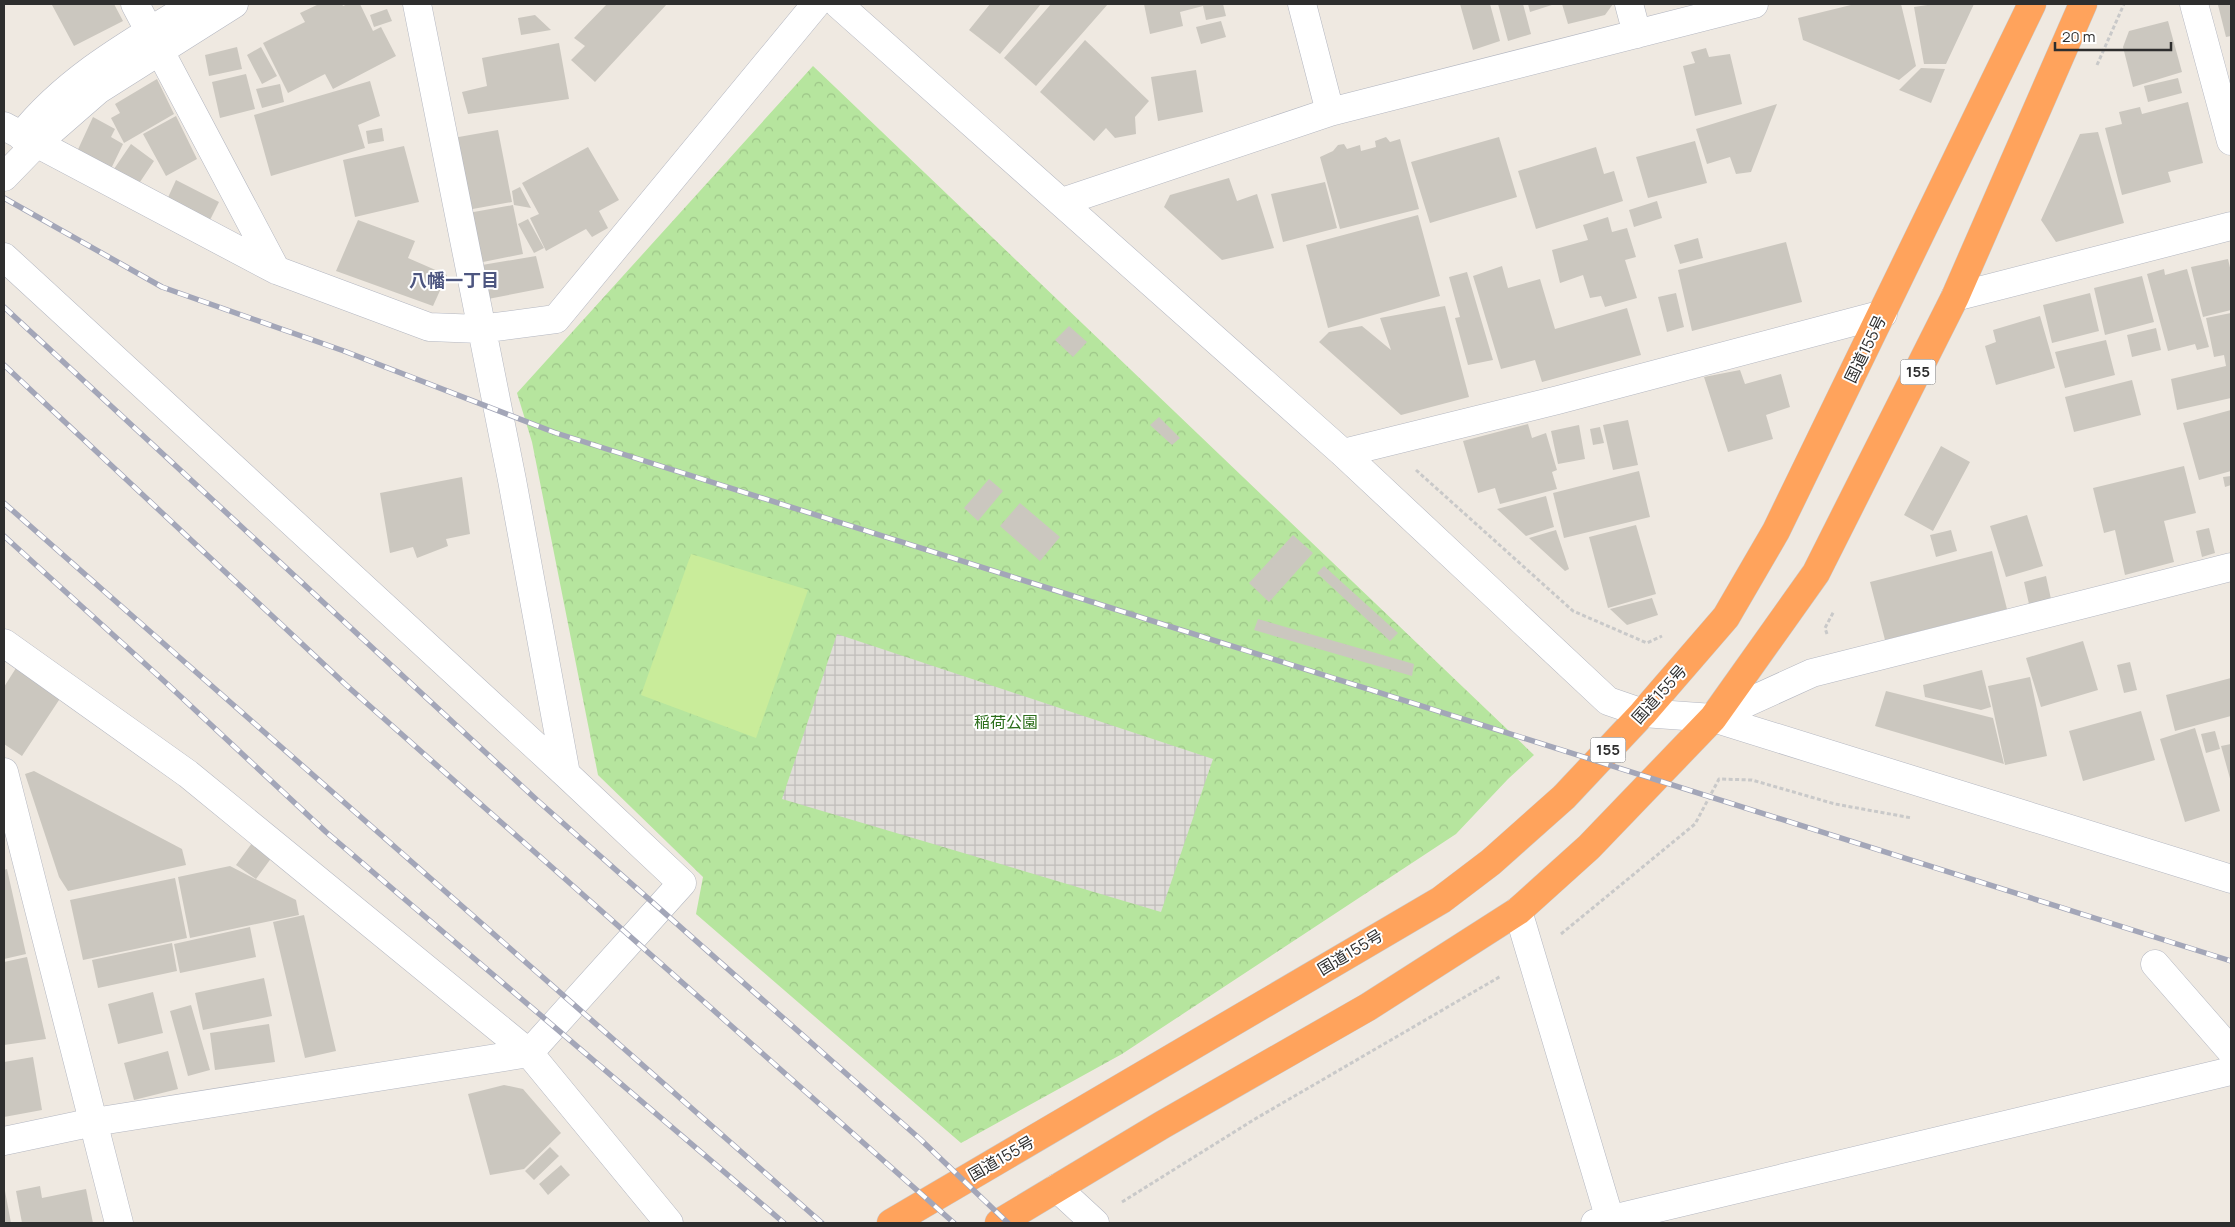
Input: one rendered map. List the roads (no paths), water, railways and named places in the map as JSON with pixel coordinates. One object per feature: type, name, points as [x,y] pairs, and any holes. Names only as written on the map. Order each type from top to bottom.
[{"type":"highway","name":"国道155号","points":[[891,1223],[1441,900],[1491,862],[1564,797],[1643,713],[1726,617],[1776,531],[2032,4]]},
{"type":"highway","name":"155","points":[[999,1223],[1368,1007],[1518,912],[1589,847],[1712,718],[1816,573],[1956,297],[2083,4]]},
{"type":"street","points":[[135,4],[276,270]]},
{"type":"street","points":[[4,177],[20,135],[98,90],[194,4]]},
{"type":"street","points":[[154,41],[234,4]]},
{"type":"street","points":[[416,4],[480,329],[512,480],[566,774]]},
{"type":"street","points":[[20,135],[276,270],[429,326],[480,329],[556,319],[816,4]]},
{"type":"street","points":[[838,4],[1343,453],[1608,701],[1643,713],[1712,718],[2231,879]]},
{"type":"street","points":[[1302,4],[1330,112]]},
{"type":"street","points":[[1629,4],[1637,34]]},
{"type":"street","points":[[1062,202],[1330,112],[1754,4]]},
{"type":"street","points":[[2194,4],[2231,141]]},
{"type":"street","points":[[1956,297],[2231,226]]},
{"type":"street","points":[[4,257],[682,883],[529,1053],[94,1122],[4,1141]]},
{"type":"street","points":[[1343,453],[1558,400],[1883,314]]},
{"type":"street","points":[[1712,718],[1812,673],[2231,568]]},
{"type":"street","points":[[4,644],[188,774],[529,1053],[669,1223]]},
{"type":"street","points":[[4,772],[119,1223]]},
{"type":"street","points":[[1518,912],[1605,1222],[2231,1071]]},
{"type":"street","points":[[2155,964],[2231,1051]]},
{"type":"street","points":[[1057,1188],[1094,1222]]},
{"type":"railway","points":[[4,198],[162,287],[344,351],[556,433],[2231,961]]},
{"type":"railway","points":[[4,307],[538,801],[920,1139],[1008,1223]]},
{"type":"railway","points":[[4,365],[346,685],[954,1223]]},
{"type":"railway","points":[[4,503],[822,1223]]},
{"type":"railway","points":[[4,536],[164,681],[326,832],[784,1223]]},
{"type":"district","name":"八幡一丁目","points":[[454,281]]},
{"type":"park label","name":"稲荷公園","points":[[1006,722]]}]
